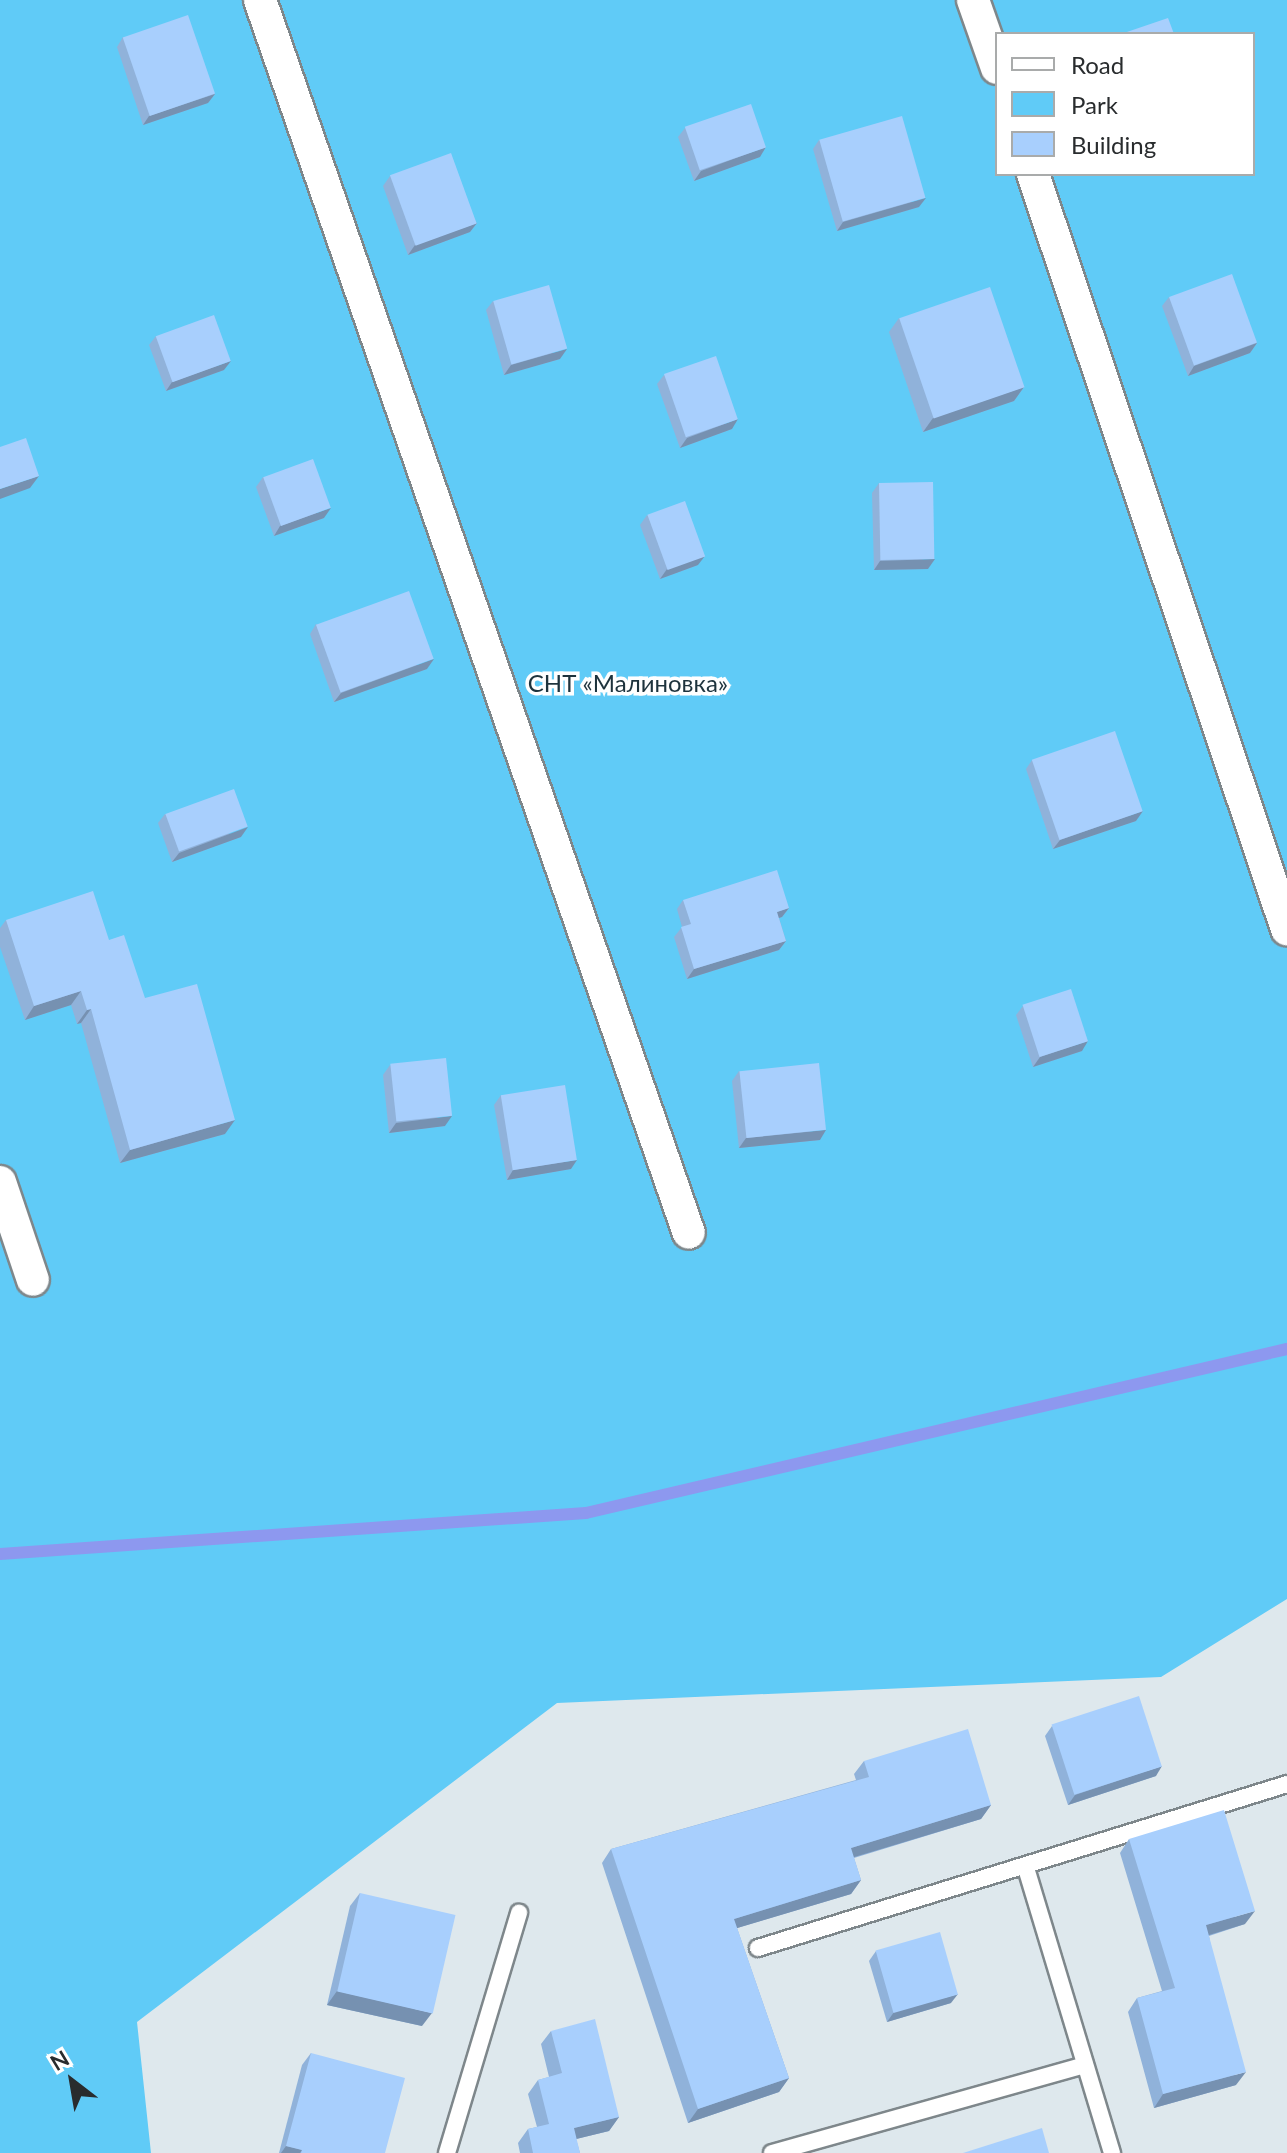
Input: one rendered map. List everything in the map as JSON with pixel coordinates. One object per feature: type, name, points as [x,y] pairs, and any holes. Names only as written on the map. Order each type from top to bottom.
[{"type":"street","points":[[260,0],[689,1233]]},
{"type":"street","points":[[973,0],[995,62]]},
{"type":"street","points":[[1034,176],[1287,929]]},
{"type":"street","points":[[0,1182],[33,1280]]},
{"type":"lane","points":[[758,1948],[1026,1868],[1287,1784]]},
{"type":"lane","points":[[1026,1868],[1112,2153]]},
{"type":"lane","points":[[447,2153],[519,1913]]},
{"type":"lane","points":[[772,2153],[1085,2065]]},
{"type":"green space","name":"СНТ «Малиновка»","points":[[0,0],[1287,0],[1287,1599],[1161,1677],[557,1703],[137,2022],[151,2153],[0,2153]]},
{"type":"building","points":[[188,15],[215,93],[150,116],[123,37]]},
{"type":"building","points":[[1168,18],[1173,32],[1127,32]]},
{"type":"building","points":[[751,104],[766,147],[700,170],[685,127]]},
{"type":"building","points":[[902,116],[925,198],[843,221],[819,140]]},
{"type":"building","points":[[451,153],[477,223],[416,246],[390,175]]},
{"type":"building","points":[[1232,274],[1257,343],[1194,366],[1169,297]]},
{"type":"building","points":[[549,285],[567,348],[511,364],[493,301]]},
{"type":"building","points":[[990,287],[1025,387],[934,418],[899,318]]},
{"type":"building","points":[[214,315],[231,361],[172,382],[156,336]]},
{"type":"building","points":[[716,356],[738,419],[686,437],[664,374]]},
{"type":"building","points":[[26,438],[39,476],[0,489],[0,447]]},
{"type":"building","points":[[313,459],[331,508],[281,526],[263,477]]},
{"type":"building","points":[[933,482],[934,559],[880,560],[879,483]]},
{"type":"building","points":[[685,501],[705,556],[668,570],[647,515]]},
{"type":"building","points":[[409,591],[434,659],[341,693],[316,625]]},
{"type":"building","points":[[1115,731],[1143,811],[1059,840],[1032,760]]},
{"type":"building","points":[[234,789],[248,827],[179,852],[165,814]]},
{"type":"building","points":[[777,870],[789,908],[777,912],[786,941],[694,969],[681,927],[691,924],[683,900]]},
{"type":"building","points":[[93,891],[109,940],[124,935],[145,998],[197,984],[235,1120],[130,1150],[91,1009],[87,1010],[81,991],[34,1006],[6,920]]},
{"type":"building","points":[[1071,989],[1088,1041],[1039,1057],[1022,1005]]},
{"type":"building","points":[[446,1058],[452,1116],[396,1122],[390,1064]]},
{"type":"building","points":[[819,1063],[826,1130],[746,1138],[739,1071]]},
{"type":"building","points":[[565,1085],[577,1160],[513,1170],[501,1095]]},
{"type":"building","points":[[1139,1696],[1162,1766],[1074,1795],[1052,1724]]},
{"type":"building","points":[[968,1729],[991,1805],[851,1848],[861,1880],[734,1919],[789,2078],[698,2109],[611,1849],[869,1777],[864,1761]]},
{"type":"building","points":[[1224,1810],[1255,1911],[1206,1925],[1246,2072],[1163,2094],[1137,1998],[1175,1988],[1129,1839]]},
{"type":"building","points":[[360,1893],[455,1915],[433,2013],[337,1991]]},
{"type":"building","points":[[940,1932],[958,1994],[894,2013],[876,1950]]},
{"type":"building","points":[[595,2019],[619,2117],[574,2128],[580,2153],[533,2153],[528,2129],[549,2124],[538,2080],[562,2073],[551,2031]]},
{"type":"building","points":[[311,2053],[405,2078],[385,2153],[301,2153],[302,2150],[286,2146]]},
{"type":"building","points":[[1042,2128],[1049,2153],[963,2153]]},
{"type":"waterway","points":[[0,1554],[586,1513],[1287,1349]]}]
